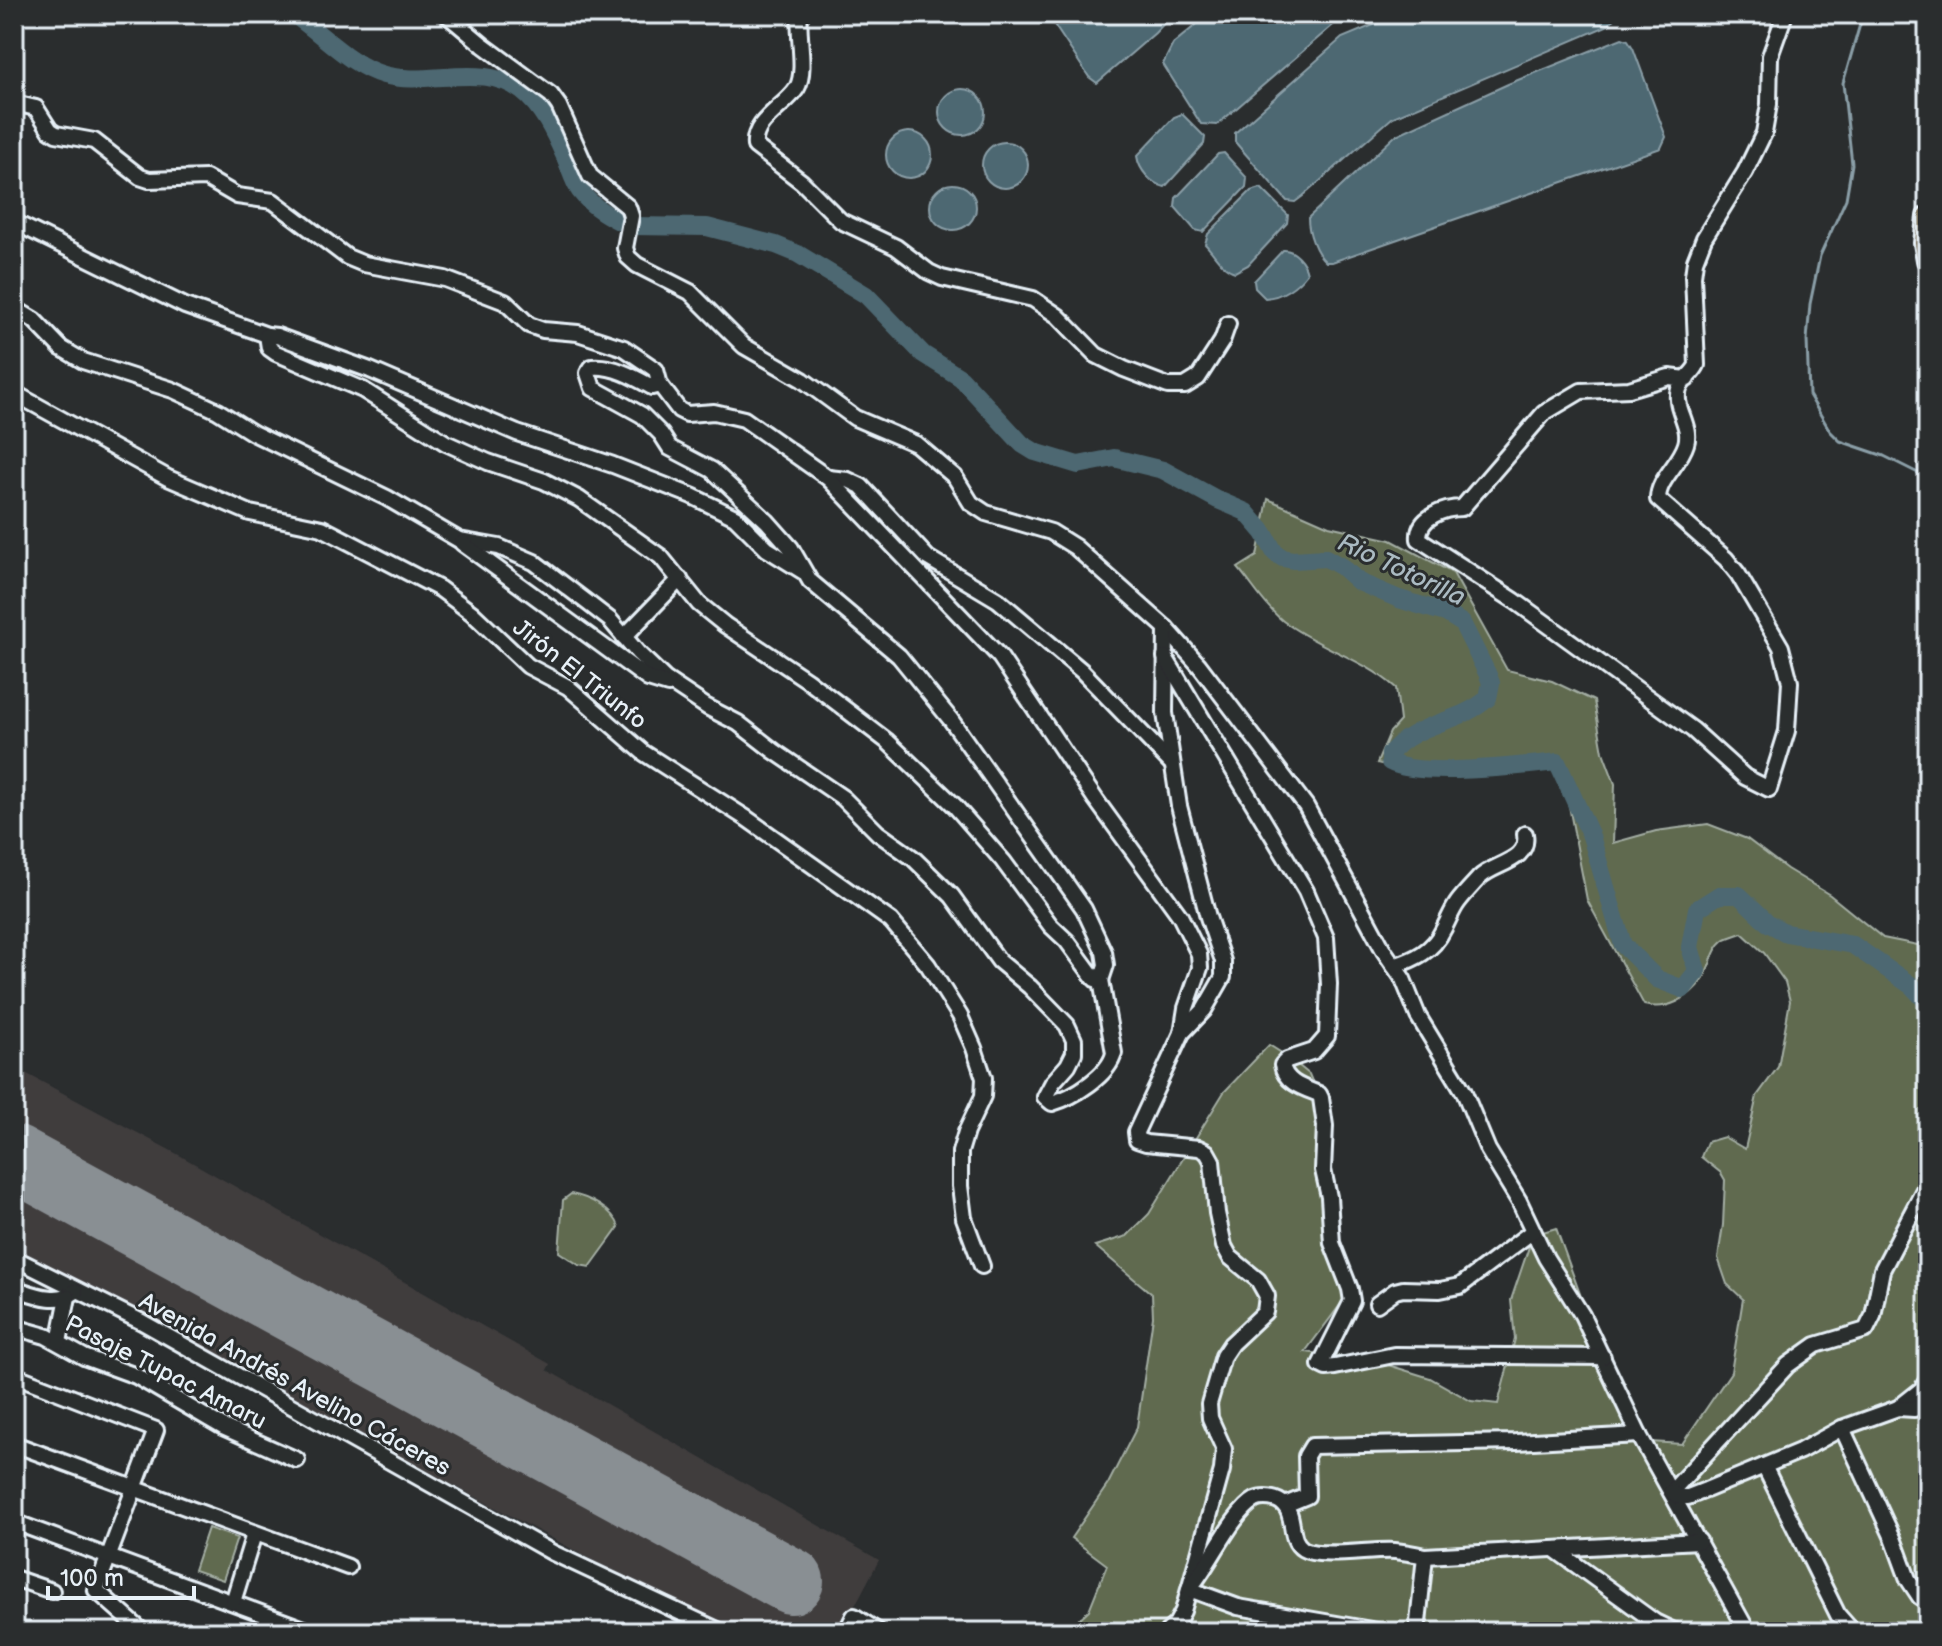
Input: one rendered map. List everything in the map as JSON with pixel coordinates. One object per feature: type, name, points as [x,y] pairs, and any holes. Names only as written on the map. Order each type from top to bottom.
[{"type":"highway","points":[[1928,217],[1925,243],[1928,260]]},
{"type":"street","points":[[446,14],[551,95],[559,106],[590,176],[628,207],[630,230],[625,248],[628,257],[637,265],[690,292],[744,346],[803,380],[855,418],[916,444],[955,477],[971,503],[986,513],[1051,532],[1075,547],[1166,628],[1218,690],[1306,806],[1403,979],[1418,1016],[1464,1092],[1488,1150],[1519,1201],[1603,1357],[1639,1435],[1748,1632]]},
{"type":"street","points":[[800,14],[800,79],[791,94],[756,130],[755,146],[802,182],[841,221],[896,247],[942,278],[1033,299],[1058,316],[1096,355],[1168,386],[1185,386],[1198,378],[1222,341],[1228,324]]},
{"type":"street","points":[[1687,379],[1674,377],[1629,389],[1581,391],[1544,413],[1462,508],[1453,507],[1433,514],[1418,536],[1515,601],[1693,730],[1745,777],[1769,789],[1787,731],[1790,682],[1781,647],[1738,574],[1718,551],[1658,499],[1658,490],[1681,458],[1688,437],[1678,396],[1680,385],[1687,379],[1697,365],[1695,261],[1704,238],[1745,172],[1764,133],[1769,104],[1770,56],[1785,14]]},
{"type":"street","points":[[14,103],[36,108],[56,134],[94,141],[140,177],[149,180],[206,178],[237,196],[273,201],[347,257],[364,264],[445,279],[505,302],[529,325],[543,330],[578,333],[624,348],[656,370],[660,385],[679,410],[687,414],[714,412],[744,419],[828,478],[1000,657],[1096,800],[1180,916],[1199,954],[1200,968],[1186,1008],[1182,1033],[1138,1125],[1137,1140],[1199,1148],[1207,1152],[1212,1161],[1222,1240],[1230,1257],[1258,1280],[1267,1296],[1268,1306],[1261,1317],[1231,1344],[1223,1356],[1209,1404],[1210,1418],[1224,1449],[1218,1486],[1189,1589],[1176,1624],[1167,1632]]},
{"type":"street","points":[[14,222],[185,306],[242,328],[277,336],[335,357],[517,433],[613,465],[692,496],[735,517],[767,549],[804,572]]},
{"type":"street","points":[[14,308],[34,320],[61,348],[83,361],[184,395],[253,433],[387,498],[459,540],[648,679],[677,687]]},
{"type":"street","points":[[267,335],[269,348],[276,353],[363,390],[446,443],[488,462],[544,481],[579,499],[661,557],[699,604],[887,741],[955,806],[1003,861],[1095,979],[1101,980]]},
{"type":"street","points":[[459,540],[499,547],[534,562],[610,620],[638,653],[677,687],[738,723],[843,798],[878,833],[913,858],[952,896],[999,961],[1067,1025],[1074,1040],[1074,1053],[1048,1090],[1045,1097],[1052,1103],[1102,1075],[1112,1063],[1114,1053],[1101,980],[1106,965],[1104,952],[1084,909],[951,720],[899,656],[810,581],[791,548],[712,470],[670,448],[642,415],[593,388],[588,373],[592,367],[600,366],[630,374],[652,387],[660,385]]},
{"type":"street","name":"Jirón El Triunfo","points":[[14,393],[168,478],[250,513],[322,528],[440,589],[472,613],[528,666],[568,687],[644,753],[746,818],[891,921],[928,965],[960,1016],[984,1078],[983,1096],[966,1132],[960,1164],[964,1218],[982,1266]]},
{"type":"street","points":[[828,478],[848,480],[861,486],[928,558],[998,600],[1082,671],[1172,764]]},
{"type":"street","points":[[624,637],[680,579]]},
{"type":"street","points":[[1166,628],[1165,713],[1179,806],[1208,917],[1223,961],[1223,977],[1218,986],[1204,1010],[1182,1033]]},
{"type":"street","points":[[1164,657],[1306,891],[1326,938],[1329,984],[1327,1036],[1314,1051],[1287,1060],[1282,1065],[1291,1082],[1319,1094],[1321,1098],[1325,1126],[1323,1170],[1331,1207],[1332,1243],[1352,1301],[1320,1365],[1335,1367],[1394,1355],[1603,1357]]},
{"type":"street","points":[[1394,966],[1414,959],[1433,945],[1457,903],[1482,875],[1518,855],[1524,848],[1525,834]]},
{"type":"street","points":[[1671,1492],[1788,1365],[1816,1345],[1866,1330],[1873,1316],[1882,1270],[1928,1182]]},
{"type":"street","points":[[1377,1304],[1403,1289],[1440,1290],[1460,1286],[1533,1231]]},
{"type":"street","name":"Avenida Andrés Avelino Cáceres","points":[[14,1258],[72,1294],[142,1322],[553,1553],[722,1632]]},
{"type":"street","points":[[14,1288],[47,1298],[72,1294],[59,1342]]},
{"type":"street","name":"Pasaje Tupac Amaru","points":[[14,1327],[59,1342],[84,1357],[136,1376],[223,1427],[297,1460]]},
{"type":"street","points":[[14,1375],[156,1430],[96,1590],[143,1632]]},
{"type":"street","points":[[1671,1492],[1679,1497],[1688,1497],[1800,1451],[1842,1428],[1898,1408],[1922,1389],[1928,1379]]},
{"type":"street","points":[[1898,1408],[1914,1409],[1928,1400]]},
{"type":"street","points":[[1842,1428],[1893,1538],[1908,1579],[1920,1597],[1928,1601]]},
{"type":"street","points":[[1189,1589],[1240,1514],[1255,1500],[1269,1498],[1285,1505],[1307,1496],[1306,1456],[1312,1446],[1516,1442],[1639,1435]]},
{"type":"street","points":[[14,1444],[348,1567]]},
{"type":"street","points":[[1764,1466],[1838,1615],[1853,1632]]},
{"type":"street","points":[[1285,1505],[1296,1542],[1301,1548],[1319,1552],[1393,1551],[1425,1556],[1699,1541]]},
{"type":"street","points":[[14,1522],[312,1632]]},
{"type":"street","points":[[233,1602],[254,1534]]},
{"type":"street","points":[[1554,1548],[1655,1622],[1676,1632]]},
{"type":"street","points":[[1417,1632],[1425,1556]]},
{"type":"street","points":[[14,1578],[52,1591]]},
{"type":"street","points":[[1189,1589],[1238,1607],[1383,1632]]},
{"type":"street","points":[[846,1632],[854,1616],[879,1632]]},
{"type":"shaded area","points":[[14,1067],[179,1155],[550,1364],[547,1370],[879,1560],[841,1632],[742,1632],[596,1562],[14,1248]]},
{"type":"green space","points":[[1268,499],[1329,526],[1391,540],[1453,573],[1507,670],[1552,681],[1594,701],[1603,752],[1615,784],[1613,843],[1656,831],[1708,824],[1747,839],[1787,869],[1830,895],[1883,938],[1928,947],[1928,1632],[1065,1632],[1089,1610],[1107,1565],[1071,1538],[1108,1484],[1137,1427],[1153,1317],[1152,1294],[1095,1246],[1127,1236],[1149,1214],[1224,1092],[1269,1045],[1309,1074],[1319,1098],[1327,1229],[1349,1293],[1305,1352],[1372,1360],[1430,1378],[1471,1401],[1498,1404],[1515,1339],[1511,1300],[1533,1235],[1556,1228],[1614,1387],[1651,1442],[1682,1444],[1731,1372],[1743,1299],[1727,1284],[1718,1258],[1725,1180],[1701,1157],[1707,1142],[1724,1137],[1745,1149],[1757,1096],[1778,1067],[1790,1001],[1785,982],[1764,953],[1742,933],[1720,944],[1703,979],[1684,998],[1669,1005],[1644,1005],[1587,900],[1565,785],[1554,766],[1528,763],[1463,776],[1420,772],[1377,763],[1390,732],[1400,721],[1396,688],[1369,669],[1283,621],[1238,568],[1257,556]]},
{"type":"green space","points":[[571,1194],[600,1205],[612,1215],[619,1227],[590,1267],[579,1265],[559,1252],[563,1200]]},
{"type":"green space","points":[[208,1528],[237,1538],[223,1580],[194,1570]]},
{"type":"water","points":[[1059,14],[1173,14],[1097,83],[1089,77],[1053,23]]},
{"type":"water","points":[[1209,14],[1355,14],[1339,20],[1217,125],[1201,124],[1163,64],[1173,44]]},
{"type":"water","points":[[1400,14],[1617,14],[1609,25],[1393,117],[1303,196],[1295,202],[1287,201],[1235,142],[1235,133],[1342,38]]},
{"type":"water","points":[[1622,38],[1628,40],[1633,48],[1666,137],[1661,148],[1332,262],[1326,262],[1315,248],[1308,218],[1396,135],[1508,84]]},
{"type":"water","points":[[962,89],[978,96],[985,112],[978,128],[962,135],[946,128],[939,112],[946,96]]},
{"type":"water","points":[[1182,114],[1205,137],[1204,144],[1165,187],[1146,176],[1137,156],[1174,117]]},
{"type":"water","points":[[909,132],[925,139],[932,155],[925,171],[909,178],[893,171],[886,155],[893,139]]},
{"type":"water","points":[[1005,142],[1021,149],[1028,165],[1021,181],[1005,188],[989,181],[982,165],[989,149]]},
{"type":"water","points":[[1224,153],[1247,178],[1246,187],[1203,232],[1195,230],[1175,207],[1176,198],[1218,154]]},
{"type":"water","points":[[953,184],[969,191],[976,207],[969,223],[953,230],[937,223],[930,207],[937,191]]},
{"type":"water","points":[[1261,188],[1288,215],[1287,223],[1248,265],[1235,272],[1222,264],[1205,244],[1208,234],[1251,191]]},
{"type":"water","points":[[1283,250],[1298,257],[1307,273],[1289,290],[1265,298],[1255,288],[1254,281]]},
{"type":"waterway","name":"Rio Totorilla","points":[[293,14],[348,57],[384,75],[401,78],[473,76],[507,82],[522,91],[536,104],[547,121],[580,191],[602,212],[629,226]]},
{"type":"waterway","points":[[1863,14],[1843,83],[1852,164],[1846,199],[1820,256],[1810,304],[1807,340],[1809,395],[1830,431],[1840,441],[1884,456],[1928,478]]},
{"type":"waterway","name":"Rio Totorilla","points":[[632,226],[707,227],[798,254],[866,295],[923,354],[961,378],[1022,444],[1035,452],[1078,465],[1114,458],[1163,470],[1246,512],[1264,533],[1275,553],[1283,558],[1326,558],[1359,582],[1399,599],[1446,613],[1462,623],[1491,683],[1488,698],[1477,707],[1412,735],[1390,754],[1390,762],[1404,767],[1446,770],[1557,762],[1591,836],[1623,945],[1657,979],[1683,989],[1697,971],[1690,947],[1697,909],[1719,895],[1739,895],[1768,923],[1786,933],[1853,945],[1912,986],[1928,1003]]},
{"type":"waterway","points":[[1928,677],[1928,693]]},
{"type":"runway","points":[[14,1158],[791,1581]]}]
